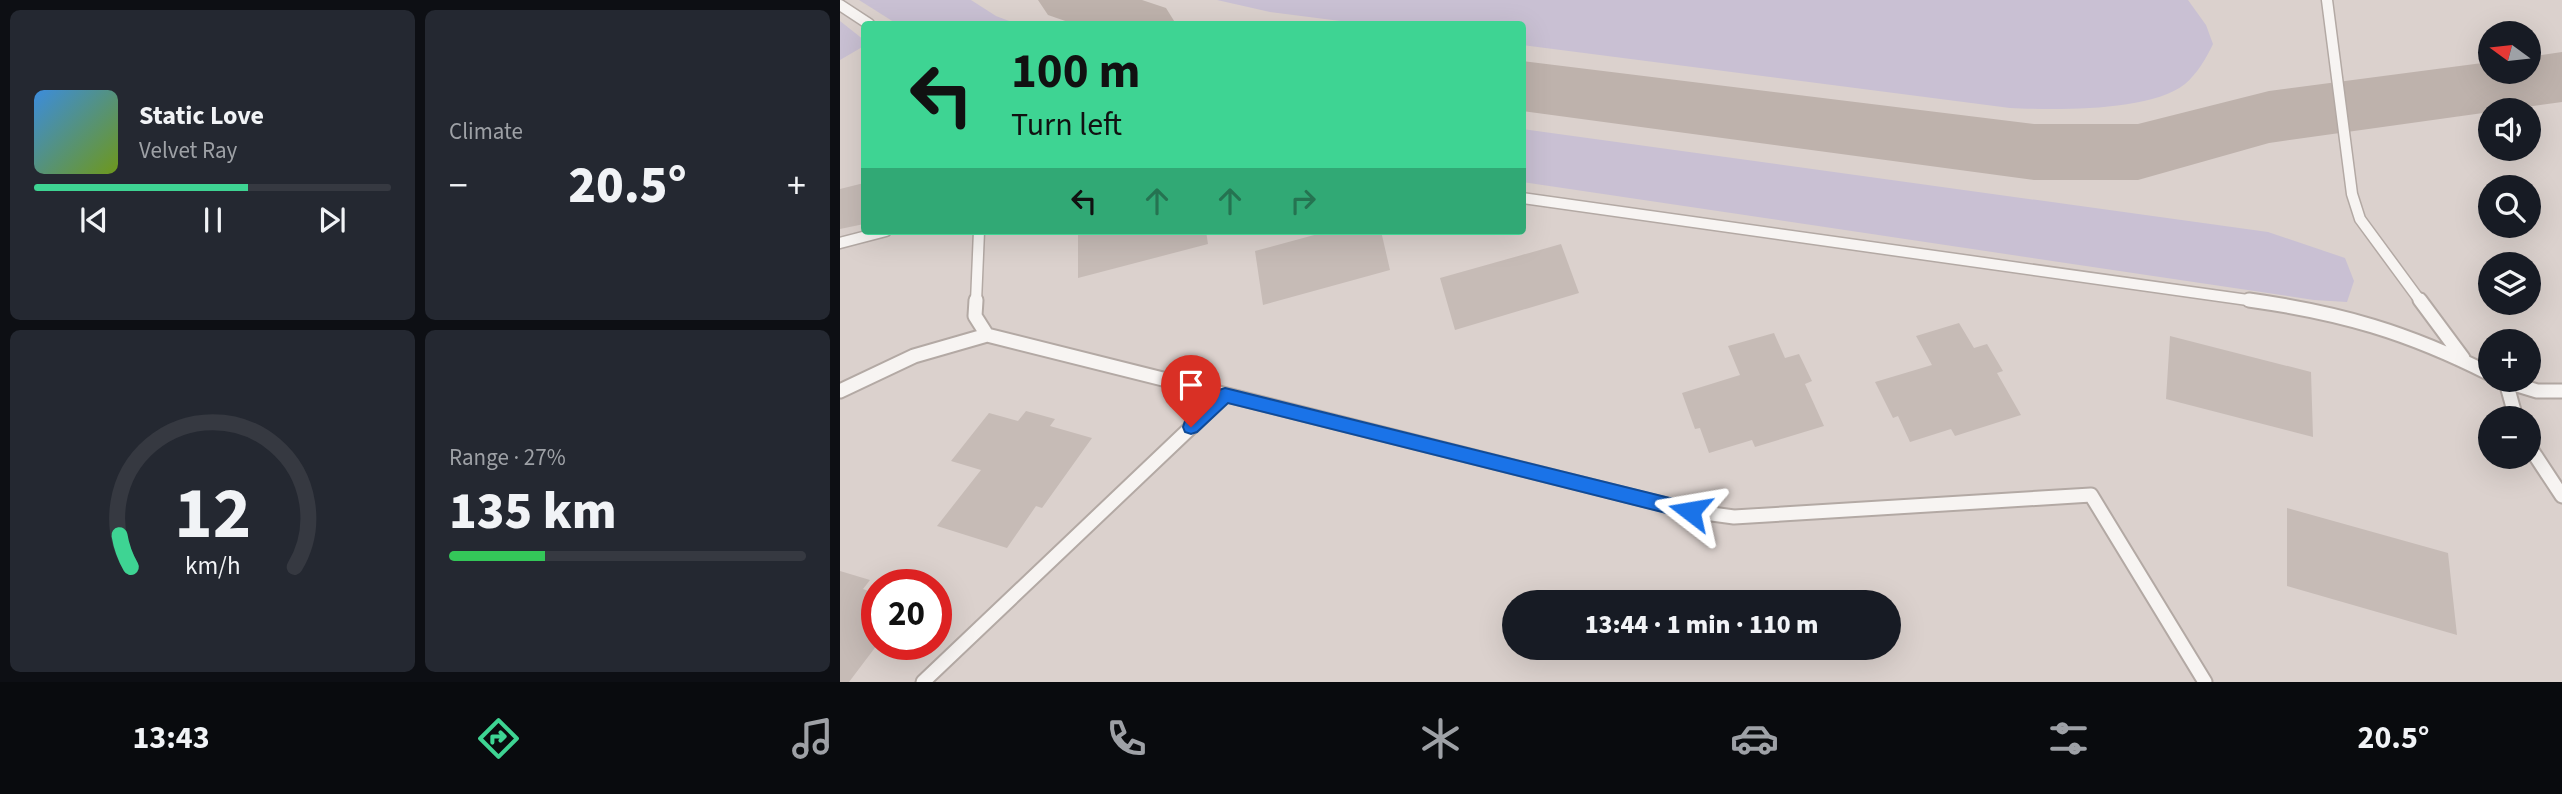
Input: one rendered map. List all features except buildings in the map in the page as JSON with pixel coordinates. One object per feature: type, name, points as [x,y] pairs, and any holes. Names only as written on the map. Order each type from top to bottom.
[{"type":"lane","points":[[2327,0],[2352,194],[2360,219],[2466,361]]},
{"type":"lane","points":[[840,5],[864,21]]},
{"type":"lane","points":[[1526,199],[2315,309],[2378,325],[2423,341],[2478,368]]},
{"type":"lane","points":[[840,243],[871,235]]},
{"type":"lane","points":[[979,235],[975,316],[987,335]]},
{"type":"lane","points":[[840,391],[914,356],[987,335],[1690,511],[1734,517],[2091,495],[2205,682]]},
{"type":"lane","points":[[2541,391],[2562,391]]},
{"type":"lane","points":[[923,682],[1225,395]]},
{"type":"lane","points":[[2541,464],[2562,496]]},
{"type":"shaded area","points":[[840,0],[2562,0],[2562,682],[840,682]]},
{"type":"shaded area","points":[[859,0],[971,0],[1009,21],[892,21]]},
{"type":"shaded area","points":[[1217,0],[2188,0],[2206,25],[2213,44],[2194,75],[2185,84],[2149,100],[2101,107],[2010,108],[1526,45],[1526,21],[1340,21],[1270,12]]},
{"type":"shaded area","points":[[840,21],[861,38],[861,48],[840,60]]},
{"type":"shaded area","points":[[1526,129],[2268,232],[2345,258],[2354,281],[2347,302],[2314,300],[1526,182]]},
{"type":"taxiway","points":[[1072,0],[1133,21]]},
{"type":"taxiway","points":[[1526,87],[2034,152],[2138,152],[2269,117],[2562,77]]},
{"type":"route","points":[[1191,427],[1225,395],[1690,511]]}]
